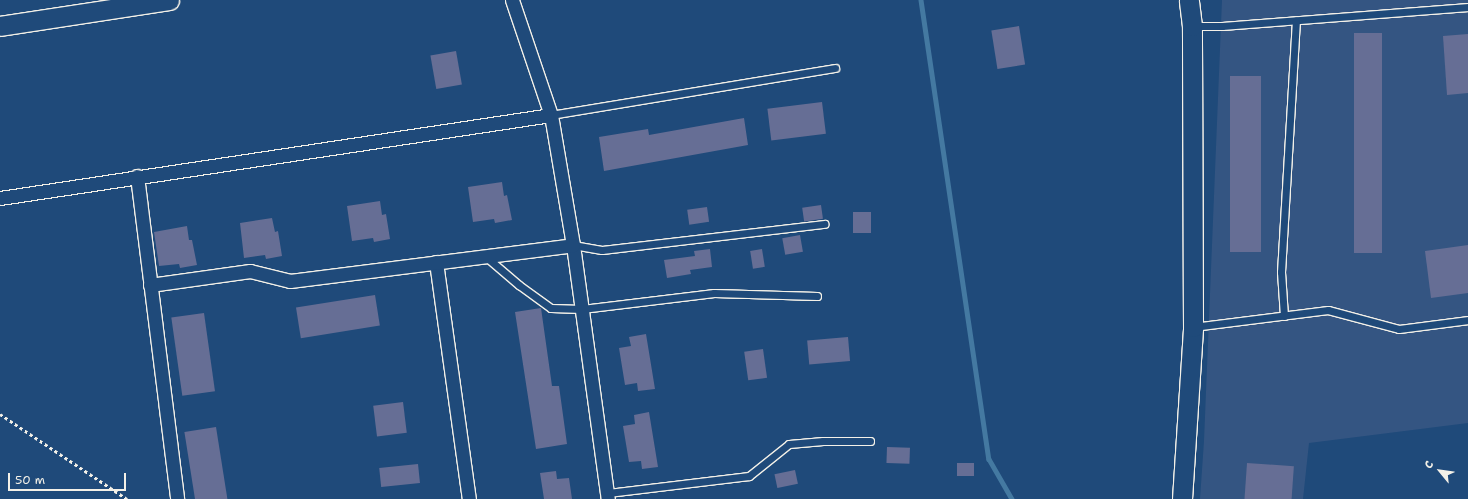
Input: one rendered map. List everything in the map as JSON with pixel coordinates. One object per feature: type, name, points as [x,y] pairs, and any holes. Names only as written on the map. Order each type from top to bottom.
[{"type":"street","points":[[0,26],[169,0]]},
{"type":"street","points":[[512,0],[551,115],[573,244],[608,496]]},
{"type":"street","points":[[1182,499],[1193,328],[1192,26],[1189,0]]},
{"type":"street","points":[[0,198],[137,176],[551,115]]},
{"type":"street","points":[[137,176],[177,499]]},
{"type":"street","points":[[150,286],[250,271],[290,281],[573,244]]},
{"type":"street","points":[[436,262],[469,499]]},
{"type":"lane","points":[[1192,26],[1468,7]]},
{"type":"lane","points":[[1284,316],[1280,272],[1296,20]]},
{"type":"lane","points":[[551,115],[835,68]]},
{"type":"lane","points":[[573,244],[602,250],[824,224]]},
{"type":"lane","points":[[485,256],[518,285],[552,308],[582,309],[714,294],[817,296]]},
{"type":"lane","points":[[1193,328],[1328,310],[1398,329],[1468,320]]},
{"type":"lane","points":[[608,496],[749,476],[789,444],[823,441],[870,441]]},
{"type":"path","points":[[0,414],[127,499]]},
{"type":"shaded area","points":[[1222,0],[1468,0],[1468,423],[1309,443],[1303,499],[1200,499],[1204,441]]},
{"type":"building","points":[[1019,26],[1025,65],[997,69],[991,30]]},
{"type":"building","points":[[1354,33],[1382,33],[1382,253],[1354,253]]},
{"type":"building","points":[[1468,34],[1468,93],[1447,95],[1443,36]]},
{"type":"building","points":[[456,51],[462,84],[436,89],[430,56]]},
{"type":"building","points":[[1230,76],[1261,76],[1261,252],[1230,252]]},
{"type":"building","points":[[822,102],[826,134],[771,140],[767,109]]},
{"type":"building","points":[[744,118],[748,145],[604,171],[599,137],[648,129],[649,135]]},
{"type":"building","points":[[502,182],[504,196],[507,195],[512,220],[495,223],[494,219],[473,222],[468,187]]},
{"type":"building","points":[[380,201],[382,215],[386,214],[390,239],[374,242],[373,238],[352,241],[347,206]]},
{"type":"building","points":[[821,205],[823,219],[804,222],[802,208]]},
{"type":"building","points":[[707,207],[709,222],[689,225],[687,210]]},
{"type":"building","points":[[853,212],[871,212],[871,233],[853,233]]},
{"type":"building","points":[[272,218],[275,232],[278,231],[282,256],[266,259],[265,255],[244,258],[240,223]]},
{"type":"building","points":[[187,226],[189,240],[192,240],[197,265],[180,268],[179,264],[159,266],[154,232]]},
{"type":"building","points":[[800,235],[803,252],[785,255],[782,238]]},
{"type":"building","points":[[1468,245],[1468,293],[1431,298],[1425,251]]},
{"type":"building","points":[[710,249],[712,267],[690,270],[691,274],[667,278],[664,260],[695,256],[694,251]]},
{"type":"building","points":[[762,249],[765,267],[753,269],[750,251]]},
{"type":"building","points":[[375,295],[380,326],[301,338],[296,308]]},
{"type":"building","points":[[541,308],[552,386],[559,386],[567,444],[536,449],[515,312]]},
{"type":"building","points":[[204,313],[215,391],[182,396],[171,318]]},
{"type":"building","points":[[646,334],[655,389],[638,391],[637,383],[625,385],[619,348],[631,346],[629,337]]},
{"type":"building","points":[[848,337],[850,361],[809,364],[807,341]]},
{"type":"building","points":[[763,349],[767,378],[748,380],[744,352]]},
{"type":"building","points":[[403,402],[407,433],[377,436],[373,406]]},
{"type":"building","points":[[649,412],[658,467],[642,469],[641,461],[629,462],[623,426],[635,424],[634,415]]},
{"type":"building","points":[[216,427],[227,499],[195,499],[184,432]]},
{"type":"building","points":[[887,447],[910,448],[909,464],[886,463]]},
{"type":"building","points":[[957,463],[974,463],[974,476],[957,476]]},
{"type":"building","points":[[1247,463],[1294,466],[1292,499],[1244,499]]},
{"type":"building","points":[[418,464],[420,483],[381,487],[379,468]]},
{"type":"building","points":[[795,470],[798,484],[777,488],[774,474]]},
{"type":"building","points":[[556,471],[557,479],[569,478],[572,499],[544,499],[540,473]]},
{"type":"waterway","points":[[921,0],[989,459],[1012,499]]}]
